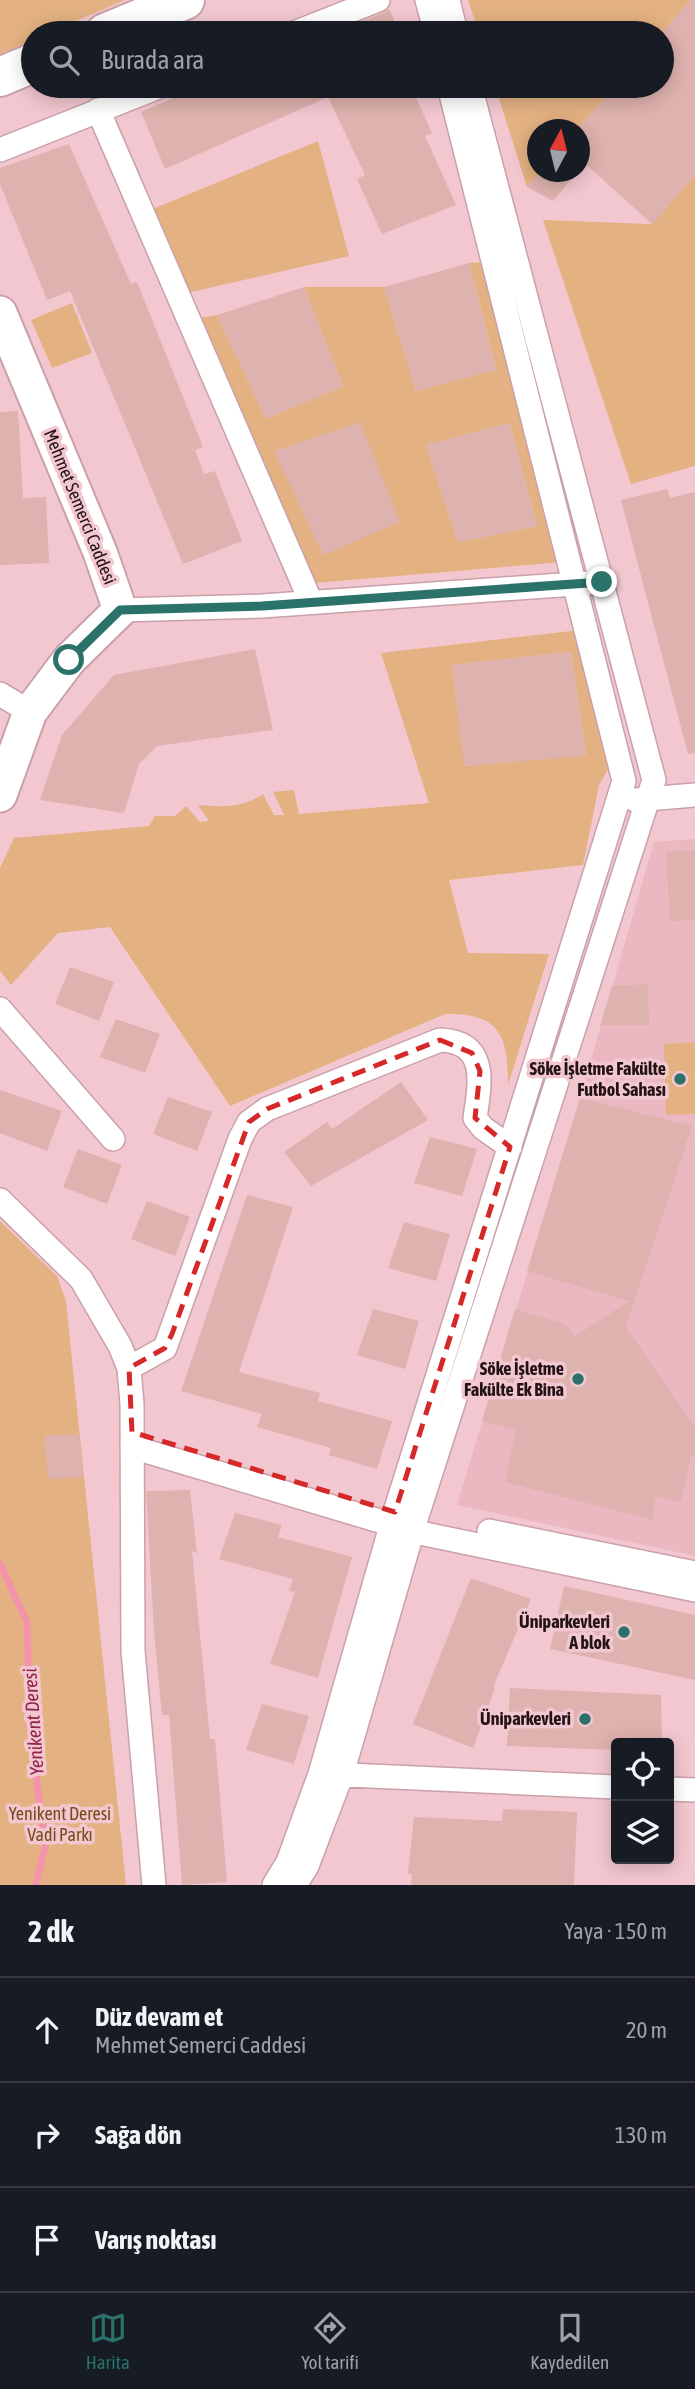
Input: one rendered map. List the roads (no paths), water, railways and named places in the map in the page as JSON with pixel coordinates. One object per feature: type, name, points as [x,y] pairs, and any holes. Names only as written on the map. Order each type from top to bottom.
[{"type":"highway","points":[[134,21],[185,0]]},
{"type":"highway","points":[[0,77],[21,68]]},
{"type":"street","points":[[325,21],[378,0]]},
{"type":"street","points":[[427,0],[433,21]]},
{"type":"street","points":[[447,0],[453,21]]},
{"type":"street","points":[[0,150],[130,98]]},
{"type":"street","points":[[295,1885],[307,1866],[510,1147],[624,781],[452,98]]},
{"type":"street","points":[[404,1521],[654,780],[473,98]]},
{"type":"street","points":[[98,110],[311,602]]},
{"type":"street","name":"Mehmet Semerci Caddesi","points":[[0,313],[100,552],[120,610]]},
{"type":"street","points":[[0,795],[30,712],[69,660],[120,610],[311,602],[602,582]]},
{"type":"street","points":[[0,694],[30,712]]},
{"type":"street","points":[[618,802],[695,795]]},
{"type":"street","points":[[0,1009],[113,1139]]},
{"type":"street","points":[[129,1368],[165,1348],[240,1139],[249,1122],[267,1108],[440,1040],[448,1040],[465,1047],[477,1062],[480,1081],[475,1118],[483,1128],[510,1147]]},
{"type":"street","points":[[0,1200],[81,1279],[120,1346],[129,1368],[133,1651],[154,1885]]},
{"type":"street","points":[[132,1439],[404,1521],[695,1590]]},
{"type":"street","points":[[404,1521],[695,1573]]},
{"type":"street","points":[[331,1774],[611,1787]]},
{"type":"street","points":[[274,1885],[331,1774]]},
{"type":"street","points":[[674,1789],[695,1790]]},
{"type":"waterway","name":"Yenikent Deresi","points":[[0,1564],[27,1622],[30,1727],[45,1846],[36,1885]]},
{"type":"place","name":"Söke İşletme Fakülte Futbol Sahası","points":[[680,1079]]},
{"type":"place","name":"Söke İşletme Fakülte Ek Bina","points":[[578,1379]]},
{"type":"place","name":"Üniparkevleri A blok","points":[[624,1632]]},
{"type":"place","name":"Üniparkevleri","points":[[585,1719]]},
{"type":"park label","name":"Yenikent Deresi Vadi Parkı","points":[[60,1824]]}]
